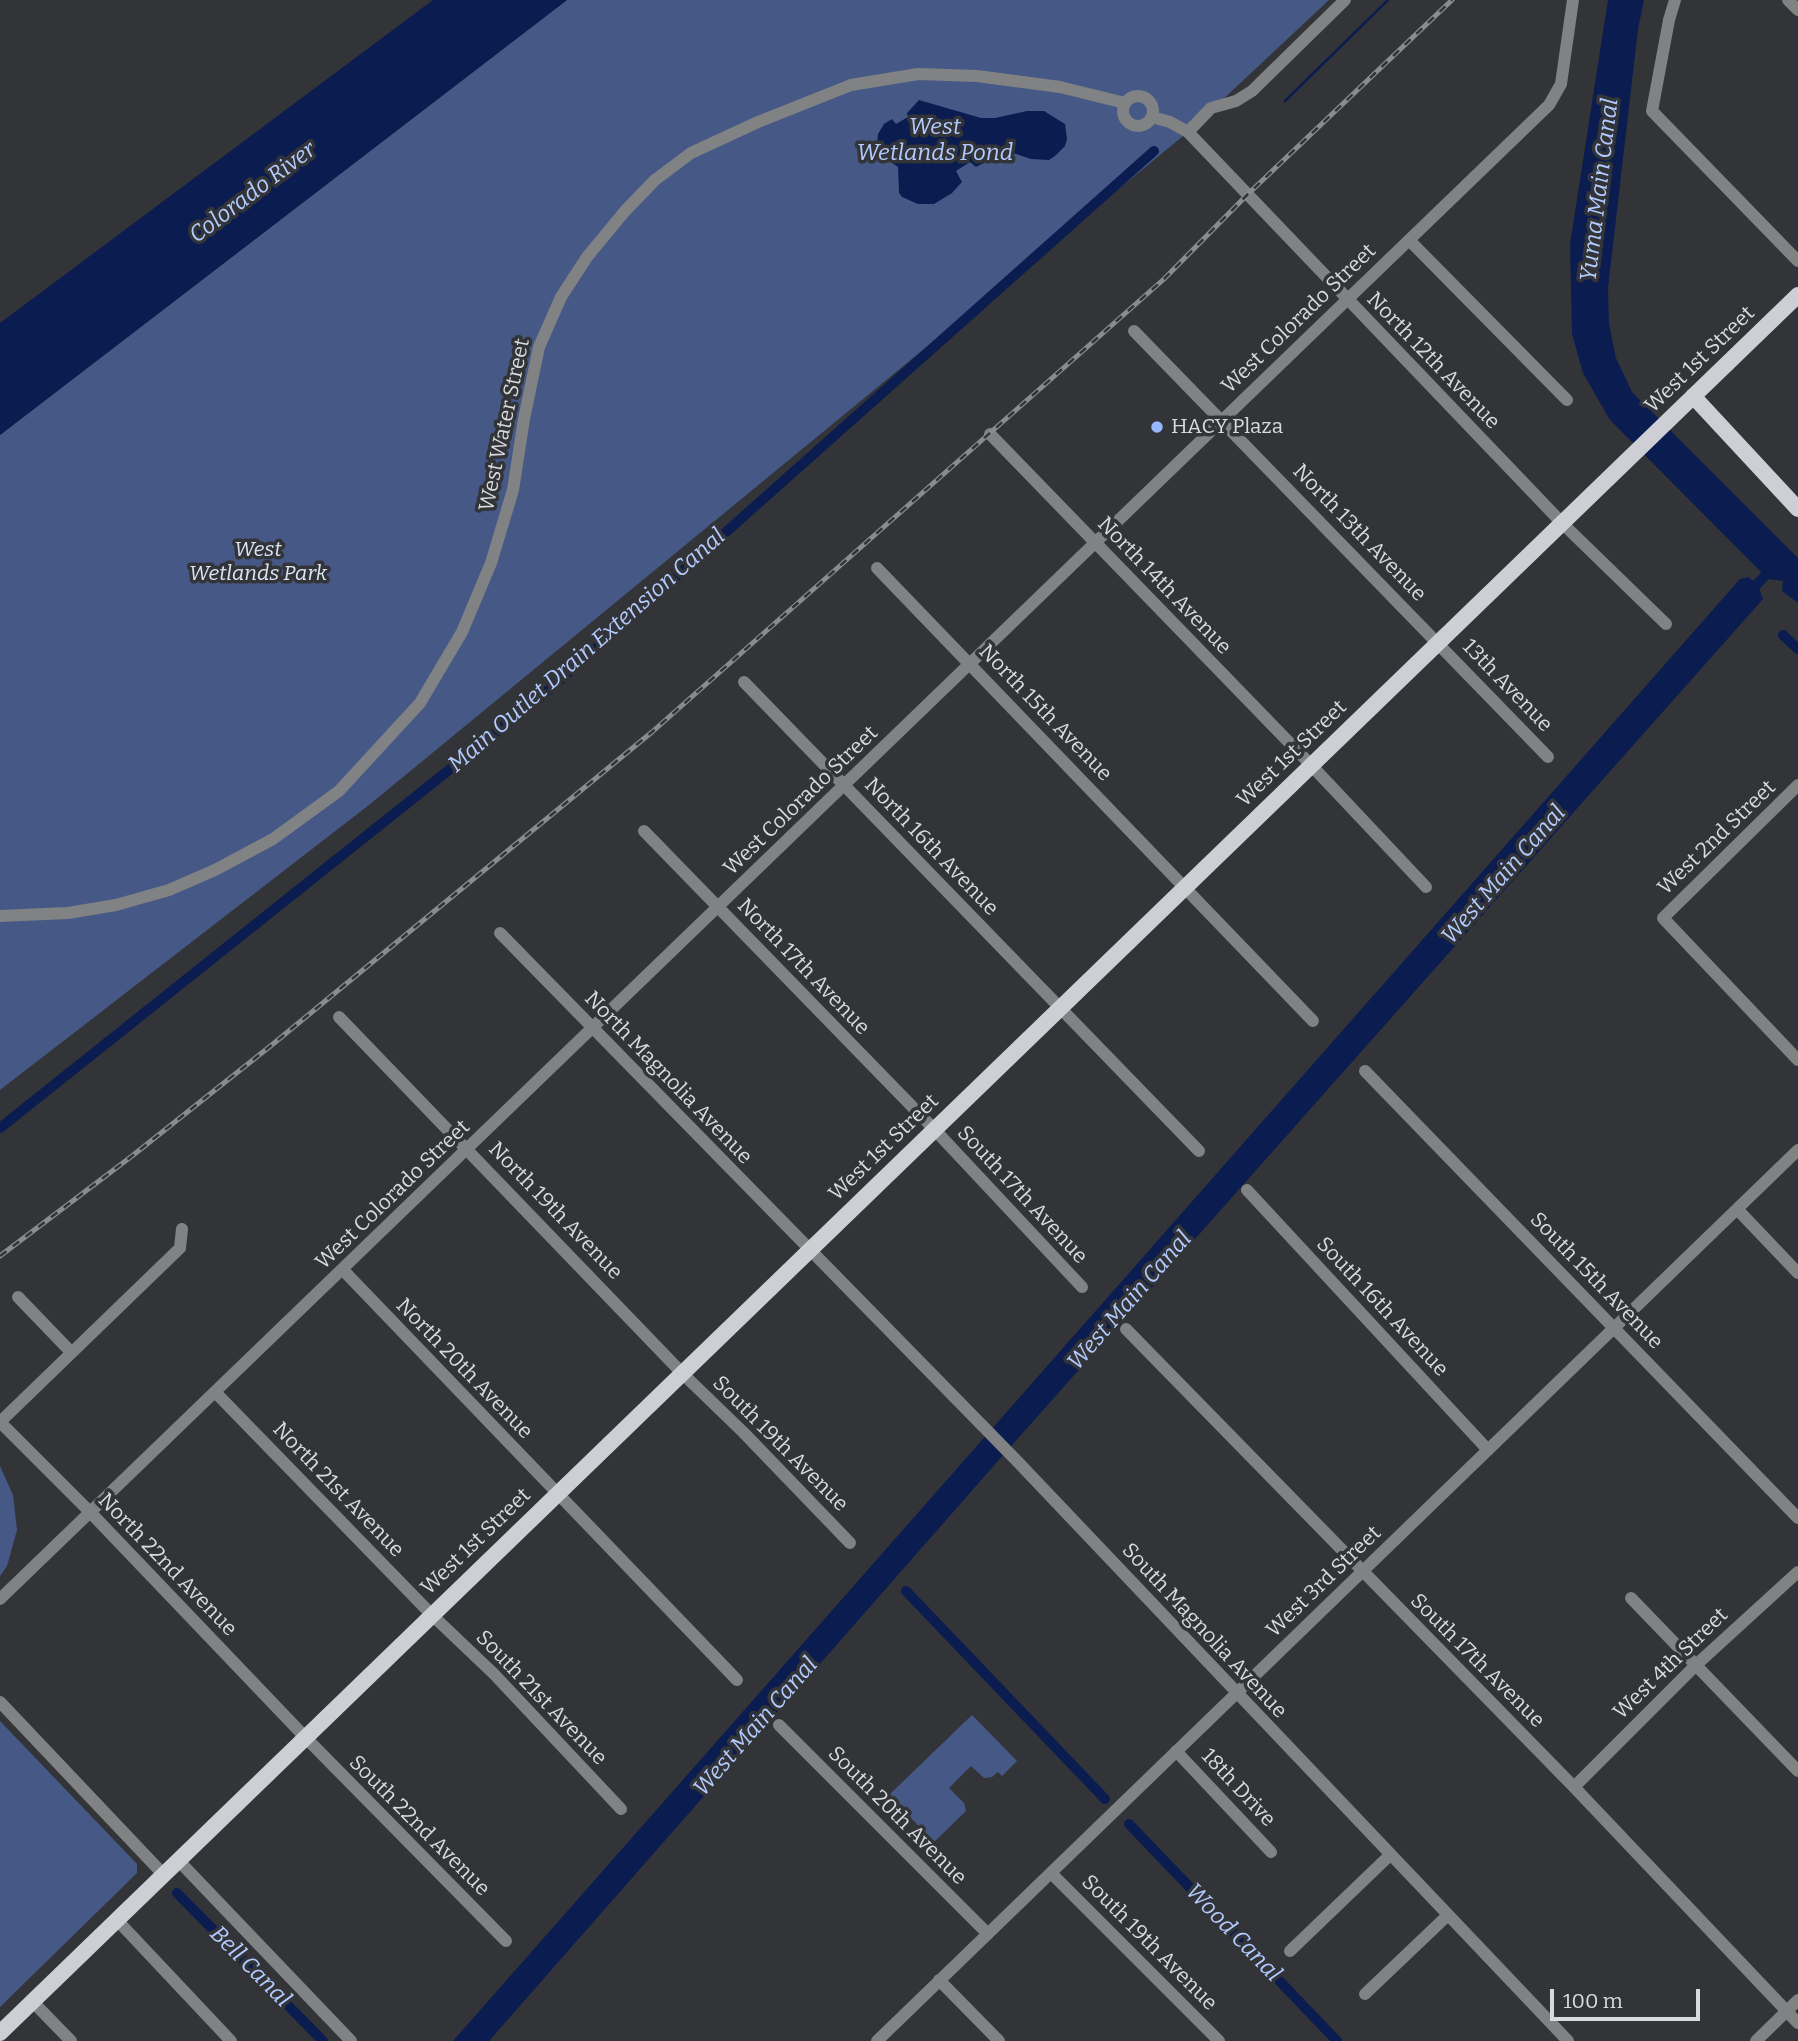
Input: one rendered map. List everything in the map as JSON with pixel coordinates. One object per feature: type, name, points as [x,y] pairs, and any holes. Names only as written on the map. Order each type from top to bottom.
[{"type":"main road","name":"West 1st Street","points":[[0,2033],[1798,295]]},
{"type":"main road","points":[[1693,396],[1798,509]]},
{"type":"street","points":[[1188,132],[1211,108],[1236,101],[1252,91],[1345,0]]},
{"type":"street","name":"West Colorado Street","points":[[0,1599],[1549,105],[1561,84],[1573,0]]},
{"type":"street","points":[[1675,0],[1652,111],[1798,261]]},
{"type":"street","points":[[1788,0],[1798,10]]},
{"type":"street","name":"West Water Street","points":[[0,916],[68,913],[116,905],[169,890],[215,870],[273,839],[339,791],[420,703],[462,632],[491,563],[513,491],[539,347],[561,297],[587,257],[625,211],[655,180],[691,153],[758,122],[851,85],[918,74],[977,76],[1048,86],[1125,103]]},
{"type":"street","points":[[1132,96],[1147,98],[1153,107],[1152,117],[1140,125],[1130,123],[1124,116],[1125,103],[1132,96]]},
{"type":"street","name":"North 12th Avenue","points":[[1152,117],[1170,122],[1188,132],[1562,523],[1666,624]]},
{"type":"street","points":[[1409,240],[1567,400]]},
{"type":"street","name":"North 13th Avenue","points":[[1134,331],[1438,643]]},
{"type":"street","name":"North 14th Avenue","points":[[990,434],[1426,887]]},
{"type":"street","name":"North 15th Avenue","points":[[877,568],[1185,887]]},
{"type":"street","name":"13th Avenue","points":[[1438,643],[1548,757]]},
{"type":"street","name":"North 16th Avenue","points":[[744,682],[1059,1009]]},
{"type":"street","name":"West 2nd Street","points":[[1798,785],[1663,918],[1798,1060]]},
{"type":"street","name":"North 17th Avenue","points":[[644,831],[934,1129]]},
{"type":"street","points":[[1185,887],[1313,1021]]},
{"type":"street","name":"North Magnolia Avenue","points":[[500,933],[809,1250]]},
{"type":"street","points":[[1059,1009],[1199,1151]]},
{"type":"street","name":"North 19th Avenue","points":[[339,1017],[682,1373]]},
{"type":"street","name":"South 15th Avenue","points":[[1365,1071],[1798,1518]]},
{"type":"street","name":"South 17th Avenue","points":[[934,1129],[1082,1287]]},
{"type":"street","name":"West 3rd Street","points":[[877,2041],[1798,1150]]},
{"type":"street","name":"South 16th Avenue","points":[[1247,1190],[1488,1450]]},
{"type":"street","points":[[1737,1209],[1798,1273]]},
{"type":"street","points":[[0,1422],[180,1248],[182,1229]]},
{"type":"street","name":"South Magnolia Avenue","points":[[809,1250],[1008,1452],[1568,2041]]},
{"type":"street","name":"North 20th Avenue","points":[[343,1270],[557,1494]]},
{"type":"street","points":[[18,1297],[71,1352]]},
{"type":"street","name":"South 17th Avenue","points":[[1126,1329],[1574,1787],[1798,2023]]},
{"type":"street","name":"South 19th Avenue","points":[[682,1373],[850,1543]]},
{"type":"street","name":"North 21st Avenue","points":[[216,1393],[432,1615]]},
{"type":"street","name":"North 22nd Avenue","points":[[0,1422],[305,1737]]},
{"type":"street","points":[[557,1494],[737,1680]]},
{"type":"street","name":"West 4th Street","points":[[1574,1787],[1696,1665],[1798,1572]]},
{"type":"street","points":[[1631,1598],[1798,1770]]},
{"type":"street","name":"South 21st Avenue","points":[[432,1615],[494,1674],[621,1809]]},
{"type":"street","points":[[0,1703],[163,1874]]},
{"type":"street","name":"South 20th Avenue","points":[[779,1725],[988,1934]]},
{"type":"street","name":"South 22nd Avenue","points":[[305,1737],[506,1941]]},
{"type":"street","name":"18th Drive","points":[[1176,1751],[1271,1852]]},
{"type":"street","points":[[1290,1951],[1390,1855]]},
{"type":"street","points":[[178,1860],[351,2041]]},
{"type":"street","name":"South 19th Avenue","points":[[1051,1873],[1219,2041]]},
{"type":"street","points":[[1365,1994],[1448,1915]]},
{"type":"street","points":[[117,1920],[232,2041]]},
{"type":"street","points":[[939,1980],[999,2041]]},
{"type":"street","points":[[1756,2041],[1798,2000]]},
{"type":"street","points":[[33,2002],[71,2041]]},
{"type":"green space","name":"West Wetlands Park","points":[[567,0],[1329,0],[1188,132],[369,805],[0,1090],[0,435]]},
{"type":"green space","points":[[0,1466],[13,1495],[17,1530],[7,1566],[0,1576]]},
{"type":"green space","points":[[972,1715],[1017,1761],[1002,1776],[998,1772],[992,1777],[984,1778],[971,1766],[949,1788],[964,1803],[966,1811],[934,1842],[889,1795]]},
{"type":"green space","points":[[0,1721],[137,1864],[137,1873],[0,2007]]},
{"type":"water","name":"Colorado River","points":[[433,0],[567,0],[0,435],[0,323]]},
{"type":"water","name":"Yuma Main Canal","points":[[1608,0],[1644,0],[1638,29],[1608,288],[1609,324],[1616,358],[1632,392],[1798,558],[1798,603],[1782,591],[1783,581],[1768,579],[1610,420],[1583,373],[1572,334],[1570,244]]},
{"type":"water","name":"West Wetlands Pond","points":[[919,100],[981,118],[1044,111],[1065,124],[1065,146],[1049,160],[1031,159],[1007,151],[976,167],[970,162],[956,171],[962,182],[952,193],[934,204],[918,204],[899,193],[898,167],[882,156],[877,145],[878,134],[884,124],[892,119],[896,124],[908,117],[907,113]]},
{"type":"water","points":[[1749,577],[1758,586],[1763,599],[997,1462],[489,2041],[453,2041],[1740,579]]},
{"type":"waterway","name":"Main Outlet Drain Extension Canal","points":[[1285,101],[1388,0]]},
{"type":"waterway","name":"Main Outlet Drain Extension Canal","points":[[0,1128],[543,695],[1154,151]]},
{"type":"waterway","name":"West Main Canal","points":[[1747,595],[1774,566]]},
{"type":"waterway","points":[[1783,635],[1798,649]]},
{"type":"waterway","name":"Wood Canal","points":[[906,1591],[1105,1799]]},
{"type":"waterway","name":"Wood Canal","points":[[1129,1824],[1337,2041]]},
{"type":"waterway","name":"Bell Canal","points":[[177,1893],[323,2041]]},
{"type":"railway","points":[[0,1256],[273,1044],[652,732],[1164,279],[1247,195],[1452,0]]},
{"type":"place","name":"HACY Plaza","points":[[1157,427]]}]
